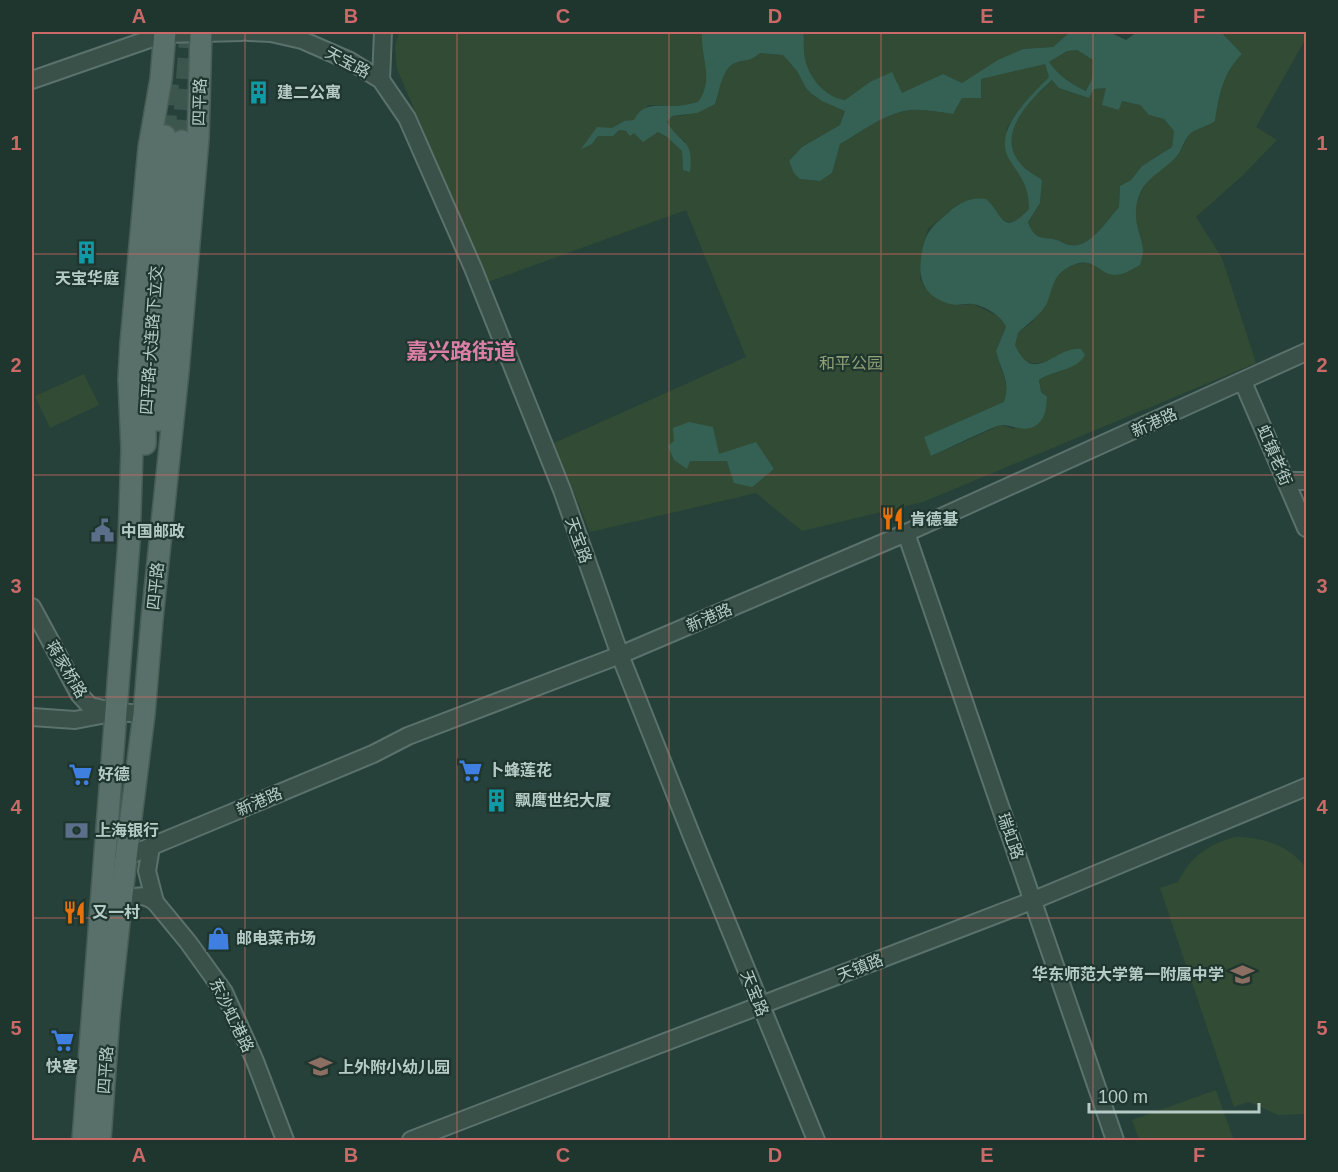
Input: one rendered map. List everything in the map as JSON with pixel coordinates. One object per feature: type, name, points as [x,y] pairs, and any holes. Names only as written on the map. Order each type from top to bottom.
[{"type":"main road","name":"四平路","points":[[100,1140],[109,1014],[144,714],[178,371],[198,138],[201,32]]},
{"type":"main road","name":"四平路","points":[[82,1140],[129,542],[132,448],[129,380],[131,343],[149,148],[161,79],[165,33]]},
{"type":"main road","name":"四平路-大连路下立交","points":[[129,542],[145,452],[145,408],[173,139],[167,306],[154,502],[161,537]]},
{"type":"street","points":[[32,80],[165,33],[242,32]]},
{"type":"street","name":"天宝路","points":[[248,32],[271,33],[302,40],[350,61],[381,80],[407,118],[473,268],[562,490],[620,655],[816,1140]]},
{"type":"street","points":[[381,80],[383,32]]},
{"type":"street","name":"新港路","points":[[104,865],[151,848],[373,754],[408,736],[620,655],[906,533],[1306,352]]},
{"type":"street","name":"虹镇老街","points":[[1243,382],[1306,528]]},
{"type":"street","points":[[1286,481],[1306,481]]},
{"type":"street","name":"瑞虹路","points":[[906,533],[1115,1140]]},
{"type":"street","name":"蒋家桥路","points":[[32,607],[79,694],[90,706],[117,712]]},
{"type":"street","points":[[32,717],[75,720],[117,712],[144,714]]},
{"type":"street","name":"天镇路","points":[[411,1140],[1034,900],[1306,787]]},
{"type":"street","name":"东沙虹港路","points":[[151,848],[147,871],[155,902],[188,942],[224,992],[255,1060],[285,1140]]},
{"type":"street","points":[[121,907],[141,895],[155,902]]},
{"type":"green space","name":"和平公园","points":[[399,32],[702,32],[706,86],[698,103],[676,106],[649,105],[634,121],[624,121],[612,128],[597,128],[592,144],[598,136],[613,136],[619,130],[634,133],[658,132],[682,151],[683,170],[686,142],[673,132],[666,122],[672,116],[682,116],[715,104],[726,71],[733,64],[760,53],[783,55],[797,71],[806,88],[845,111],[840,125],[802,147],[789,161],[800,179],[820,181],[832,173],[840,144],[882,119],[910,110],[953,114],[962,98],[981,79],[1045,63],[1049,77],[1021,107],[1006,129],[1018,170],[1029,192],[1030,209],[1013,222],[1008,222],[1000,217],[991,204],[959,204],[928,229],[924,241],[920,279],[925,288],[960,305],[973,304],[1000,317],[1006,327],[996,351],[1006,382],[1004,403],[924,437],[932,456],[1001,425],[1014,429],[1041,392],[1039,380],[1075,364],[1076,348],[1046,362],[1030,363],[1018,353],[1015,344],[1016,337],[1037,316],[1046,302],[1052,282],[1060,272],[1077,264],[1090,263],[1108,273],[1143,252],[1136,219],[1138,199],[1142,190],[1157,172],[1178,155],[1190,134],[1215,121],[1226,76],[1242,54],[1221,32],[1306,32],[1306,38],[1256,127],[1277,140],[1242,176],[1196,217],[1222,258],[1256,363],[923,502],[802,531],[756,493],[590,532],[554,443],[746,357],[686,210],[488,282],[397,69],[395,46]]},
{"type":"green space","points":[[803,32],[1070,32],[1053,47],[1023,49],[962,83],[943,74],[902,94],[892,73],[845,100],[829,94],[812,75],[805,59]]},
{"type":"green space","points":[[1077,50],[1093,60],[1092,79],[1087,91],[1066,79],[1049,62],[1067,51]]},
{"type":"green space","points":[[1053,80],[1059,88],[1089,98],[1094,89],[1106,88],[1119,110],[1122,101],[1140,105],[1149,115],[1164,119],[1174,131],[1172,147],[1142,166],[1131,180],[1120,186],[1119,207],[1098,232],[1084,243],[1077,245],[1068,245],[1057,240],[1039,237],[1033,232],[1028,222],[1040,203],[1042,180],[1027,170],[1013,152],[1012,140],[1019,117]]},
{"type":"green space","points":[[84,374],[99,405],[50,428],[35,396]]},
{"type":"green space","name":"华东师范大学第一附属中学","points":[[1235,837],[1274,844],[1292,853],[1306,868],[1306,1114],[1278,1115],[1249,1102],[1234,1107],[1160,888],[1178,882],[1194,858],[1208,848]]},
{"type":"green space","points":[[1216,1090],[1233,1138],[1227,1140],[1139,1140],[1132,1120]]},
{"type":"shaded area","points":[[702,32],[803,32],[805,59],[812,75],[829,94],[845,100],[870,82],[892,72],[902,93],[943,74],[962,83],[998,60],[1023,49],[1053,47],[1070,32],[1109,32],[1126,40],[1137,32],[1221,32],[1242,54],[1226,76],[1215,121],[1191,133],[1176,157],[1145,185],[1141,192],[1136,211],[1143,251],[1140,265],[1118,275],[1108,274],[1089,263],[1076,264],[1067,268],[1058,275],[1044,308],[1018,333],[1015,345],[1022,357],[1030,363],[1046,362],[1072,349],[1081,349],[1085,355],[1076,364],[1039,380],[1041,392],[1047,397],[1041,421],[1029,428],[997,426],[931,456],[924,437],[1004,402],[1006,382],[996,351],[1006,327],[997,315],[983,307],[973,304],[950,304],[929,293],[925,288],[920,267],[924,243],[929,232],[937,223],[956,206],[970,200],[986,199],[1008,223],[1020,218],[1029,209],[1026,188],[1005,148],[1006,137],[1009,125],[1016,114],[1049,77],[1045,64],[981,79],[981,98],[962,98],[953,114],[910,110],[882,119],[840,144],[832,173],[820,181],[800,179],[794,173],[789,161],[802,147],[840,125],[845,111],[812,94],[783,55],[760,53],[752,59],[733,64],[726,71],[715,104],[697,113],[672,116],[667,122],[688,147],[691,161],[690,172],[683,170],[682,151],[658,132],[643,142],[634,133],[630,136],[626,131],[619,130],[613,136],[598,136],[592,144],[581,149],[597,127],[612,128],[624,121],[634,120],[645,108],[679,106],[698,102],[706,85]],"holes":[[[1077,50],[1093,60],[1092,79],[1086,91],[1066,79],[1049,62],[1067,51]],[[1052,80],[1059,88],[1089,98],[1094,89],[1106,88],[1102,105],[1119,110],[1122,101],[1140,105],[1149,115],[1164,119],[1174,131],[1172,147],[1142,166],[1131,180],[1120,186],[1119,207],[1098,232],[1084,243],[1077,245],[1068,245],[1057,240],[1039,237],[1033,232],[1028,222],[1040,203],[1042,180],[1027,170],[1013,152],[1012,140],[1019,118],[1026,107]]]},
{"type":"shaded area","points":[[689,422],[713,427],[719,454],[756,442],[774,469],[752,487],[734,483],[727,461],[690,461],[687,469],[674,460],[668,446],[674,441],[673,428]]},
{"type":"tunnel","points":[[182,141],[190,32]]},
{"type":"tunnel","points":[[165,136],[169,77]]},
{"type":"place","name":"建二公寓","points":[[259,92]]},
{"type":"place","name":"天宝华庭","points":[[87,253]]},
{"type":"place","name":"肯德基","points":[[892,519]]},
{"type":"place","name":"中国邮政","points":[[103,531]]},
{"type":"place","name":"卜蜂莲花","points":[[470,770]]},
{"type":"place","name":"好德","points":[[80,774]]},
{"type":"place","name":"飘鹰世纪大厦","points":[[497,800]]},
{"type":"place","name":"上海银行","points":[[77,830]]},
{"type":"place","name":"又一村","points":[[74,912]]},
{"type":"place","name":"邮电菜市场","points":[[218,938]]},
{"type":"place","name":"华东师范大学第一附属中学","points":[[1242,974]]},
{"type":"place","name":"快客","points":[[62,1041]]},
{"type":"place","name":"上外附小幼儿园","points":[[320,1067]]},
{"type":"district","name":"嘉兴路街道","points":[[461,351]]}]
